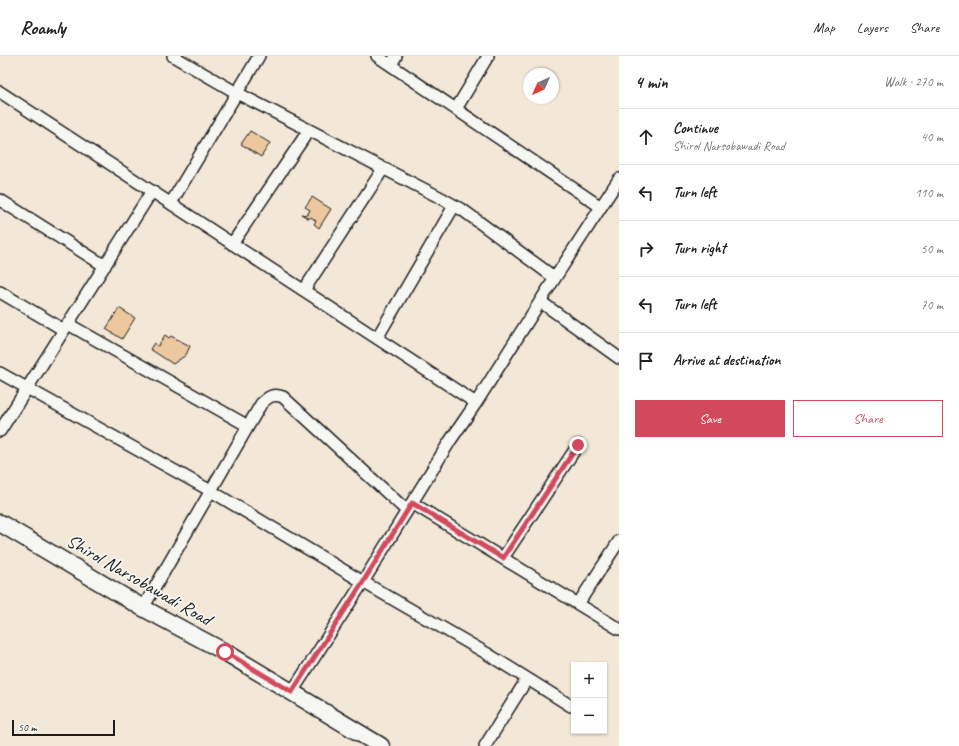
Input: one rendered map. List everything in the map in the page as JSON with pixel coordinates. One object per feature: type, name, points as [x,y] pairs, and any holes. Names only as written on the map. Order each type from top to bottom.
[{"type":"main road","name":"Shirol Narsobawadi Road","points":[[0,523],[143,608],[225,652],[381,746]]},
{"type":"street","points":[[173,56],[237,93],[464,211],[555,278]]},
{"type":"street","points":[[171,203],[259,56]]},
{"type":"street","points":[[378,56],[394,61],[456,109],[601,207]]},
{"type":"street","points":[[456,109],[488,56]]},
{"type":"street","points":[[0,92],[476,403]]},
{"type":"street","points":[[232,244],[309,130]]},
{"type":"street","points":[[304,290],[383,169]]},
{"type":"street","points":[[292,692],[363,582],[450,441],[476,403],[619,179]]},
{"type":"street","points":[[0,431],[152,191]]},
{"type":"street","points":[[0,200],[105,266]]},
{"type":"street","points":[[377,338],[454,206]]},
{"type":"street","points":[[0,292],[248,426]]},
{"type":"street","points":[[541,302],[619,358]]},
{"type":"street","points":[[0,373],[211,491],[363,582],[486,653],[571,706]]},
{"type":"street","points":[[143,608],[261,404],[271,396],[277,395],[283,397],[409,507],[503,558],[619,629]]},
{"type":"street","points":[[503,558],[578,445]]},
{"type":"street","points":[[578,604],[618,543]]},
{"type":"street","points":[[485,746],[527,679]]},
{"type":"building","points":[[250,131],[270,143],[261,157],[241,144]]},
{"type":"building","points":[[312,197],[331,209],[319,228],[314,224],[316,221],[311,217],[309,219],[301,214],[307,215],[310,210],[305,207]]},
{"type":"building","points":[[119,308],[135,318],[122,339],[106,329]]},
{"type":"building","points":[[165,335],[169,338],[171,336],[190,346],[186,355],[173,364],[150,349],[154,343],[158,346]]},
{"type":"route","points":[[225,652],[292,692],[412,503],[503,558],[578,445]]}]
